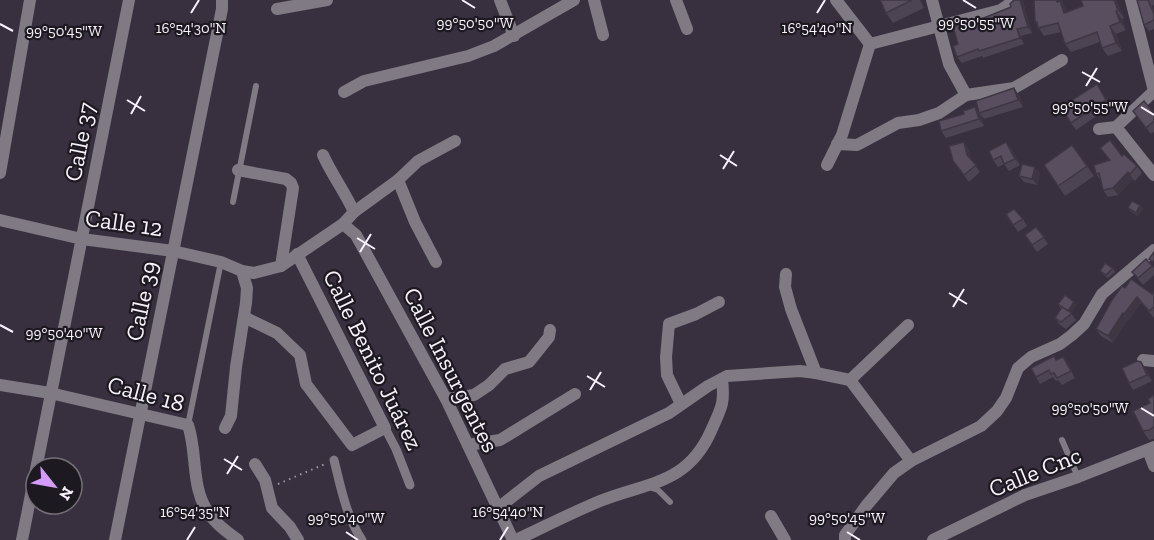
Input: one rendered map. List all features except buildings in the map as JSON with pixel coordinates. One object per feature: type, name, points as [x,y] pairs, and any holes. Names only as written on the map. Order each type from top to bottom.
[{"type":"street","points":[[0,173],[30,0]]},
{"type":"street","name":"Calle 37","points":[[22,540],[129,0]]},
{"type":"street","name":"Calle 39","points":[[115,540],[222,0]]},
{"type":"street","points":[[277,9],[327,0]]},
{"type":"street","points":[[500,0],[514,36]]},
{"type":"street","points":[[344,92],[364,81],[468,56],[514,36],[574,0]]},
{"type":"street","points":[[594,0],[603,35]]},
{"type":"street","points":[[676,0],[687,29]]},
{"type":"street","points":[[836,0],[870,44]]},
{"type":"street","points":[[932,0],[949,64],[966,95]]},
{"type":"street","points":[[870,44],[1001,10],[1015,0]]},
{"type":"street","points":[[1099,129],[1116,128],[1154,91],[1131,0]]},
{"type":"street","points":[[827,165],[842,135],[870,44]]},
{"type":"street","points":[[837,144],[857,145],[898,123],[919,120],[939,113],[966,95],[1014,88],[1062,60]]},
{"type":"street","points":[[1116,128],[1154,175]]},
{"type":"street","points":[[225,428],[231,416],[244,317],[247,288],[242,271],[254,273],[281,266],[343,224],[354,212],[398,180],[418,161],[455,141]]},
{"type":"street","points":[[322,155],[333,177],[343,188],[354,212]]},
{"type":"street","points":[[238,170],[286,179],[291,183],[281,266]]},
{"type":"street","points":[[398,180],[415,222],[436,262]]},
{"type":"street","name":"Calle 12","points":[[0,220],[82,239],[173,251],[221,262],[242,271]]},
{"type":"street","name":"Calle Insurgentes","points":[[343,224],[356,235],[446,399],[515,540]]},
{"type":"street","points":[[845,540],[845,535],[866,506],[894,473],[911,461],[981,426],[997,411],[1006,398],[1018,368],[1031,357],[1060,344],[1072,335],[1084,324],[1102,294],[1154,250]]},
{"type":"street","name":"Calle Benito Juárez","points":[[297,254],[396,449],[410,485]]},
{"type":"street","points":[[786,274],[786,287],[791,309],[816,373]]},
{"type":"street","points":[[681,404],[667,375],[669,324],[719,302]]},
{"type":"street","points":[[244,317],[276,333],[291,344],[300,355],[306,384],[352,445],[385,428]]},
{"type":"street","points":[[850,380],[908,325]]},
{"type":"street","points":[[446,399],[474,395],[489,385],[505,369],[529,362],[549,337],[550,330]]},
{"type":"street","points":[[498,508],[539,476],[669,412],[727,376],[781,372],[816,373],[850,380],[911,461]]},
{"type":"street","points":[[515,540],[600,501],[667,479],[688,466],[704,446],[724,399],[722,379]]},
{"type":"street","name":"Calle 18","points":[[0,385],[50,393],[188,424],[192,436],[198,492],[209,514],[238,540]]},
{"type":"street","points":[[468,445],[500,440],[575,394]]},
{"type":"street","points":[[1151,448],[1154,466]]},
{"type":"street","name":"Calle Cnc","points":[[939,539],[1025,495],[1151,448]]},
{"type":"street","points":[[334,460],[346,507],[354,529],[362,540]]},
{"type":"street","points":[[255,464],[266,480],[272,508],[290,527],[298,540]]},
{"type":"street","points":[[771,516],[785,540]]},
{"type":"lane","points":[[233,202],[256,86]]},
{"type":"lane","points":[[188,424],[221,262]]},
{"type":"lane","points":[[1062,440],[1078,477]]},
{"type":"lane","points":[[646,486],[658,490],[670,502]]},
{"type":"path","points":[[267,490],[334,460]]}]
